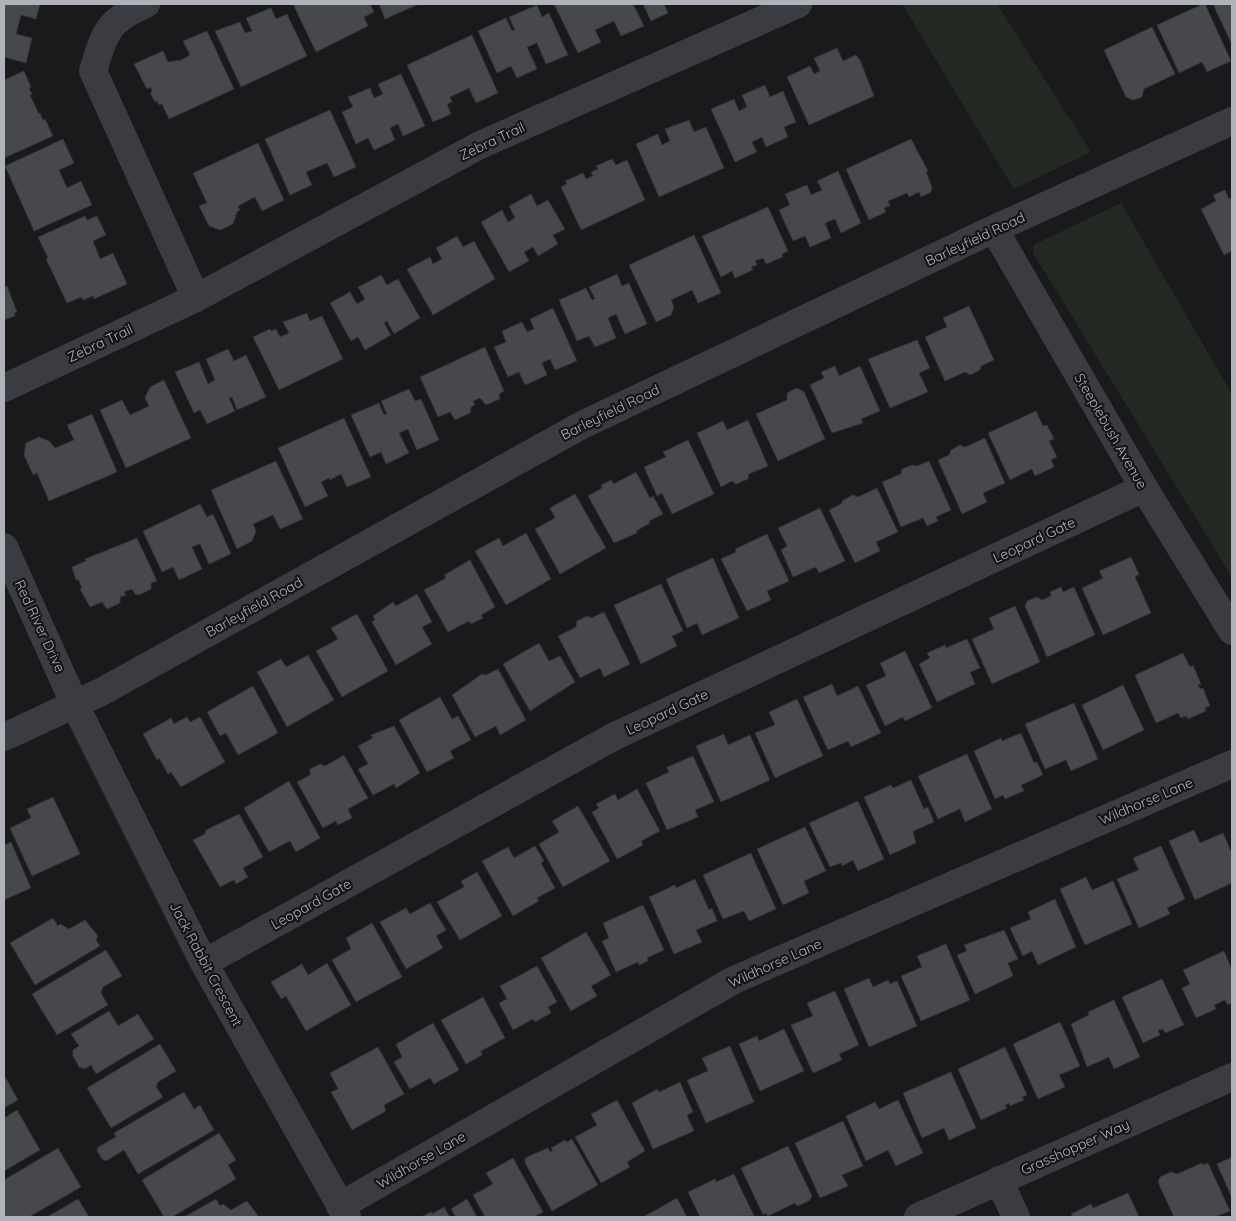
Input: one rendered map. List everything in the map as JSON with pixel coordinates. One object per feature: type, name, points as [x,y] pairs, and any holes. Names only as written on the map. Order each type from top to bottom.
[{"type":"street","points":[[146,4],[122,14],[104,34],[92,71],[196,298]]},
{"type":"street","name":"Zebra Trail","points":[[4,388],[196,298],[480,145],[798,4]]},
{"type":"street","name":"Barleyfield Road","points":[[4,737],[75,705],[582,424],[994,229],[1232,121]]},
{"type":"street","name":"Steeplebush Avenue","points":[[994,229],[1144,488],[1232,631]]},
{"type":"street","name":"Leopard Gate","points":[[204,963],[613,737],[1144,488]]},
{"type":"street","name":"Red River Drive","points":[[4,547],[75,705]]},
{"type":"street","name":"Jack Rabbit Crescent","points":[[75,705],[204,963],[343,1212]]},
{"type":"street","name":"Wildhorse Lane","points":[[343,1212],[734,980],[1232,764]]},
{"type":"street","name":"Grasshopper Way","points":[[918,1217],[1232,1077]]},
{"type":"street","points":[[999,1180],[1016,1217]]},
{"type":"shaded area","points":[[902,4],[997,4],[1091,152],[1014,189]]},
{"type":"shaded area","points":[[1121,203],[1232,394],[1232,577],[1033,253],[1033,245]]},
{"type":"building","points":[[4,4],[40,4],[36,19],[21,15],[16,34],[32,38],[26,63],[4,57]]},
{"type":"building","points":[[293,4],[370,4],[374,12],[364,17],[368,26],[316,52]]},
{"type":"building","points":[[379,4],[419,4],[385,19]]},
{"type":"building","points":[[554,4],[633,4],[644,26],[621,36],[614,21],[595,30],[601,42],[578,53]]},
{"type":"building","points":[[643,4],[664,4],[668,13],[651,21]]},
{"type":"building","points":[[1205,4],[1231,61],[1207,72],[1202,62],[1179,73],[1157,25]]},
{"type":"building","points":[[1213,4],[1232,4],[1232,45]]},
{"type":"building","points":[[537,5],[542,17],[549,13],[568,55],[546,64],[537,43],[527,47],[537,69],[517,78],[511,66],[497,73],[478,31],[506,18],[512,31],[515,30],[509,17]]},
{"type":"building","points":[[271,8],[276,19],[287,14],[307,56],[241,87],[215,31],[240,22],[245,33],[252,31],[246,18]]},
{"type":"building","points":[[1152,27],[1175,74],[1144,89],[1142,97],[1133,100],[1126,97],[1104,50]]},
{"type":"building","points":[[207,31],[234,89],[169,119],[162,104],[159,105],[157,101],[155,102],[150,93],[152,92],[151,87],[147,89],[134,64],[163,51],[168,62],[181,60],[190,55],[183,41]]},
{"type":"building","points":[[472,35],[498,93],[476,103],[469,88],[450,97],[452,102],[447,104],[451,114],[433,122],[407,65]]},
{"type":"building","points":[[837,48],[843,61],[856,55],[860,60],[874,96],[809,125],[787,77],[810,66],[814,74],[820,71],[814,58]]},
{"type":"building","points":[[24,71],[31,87],[29,88],[32,94],[30,95],[53,136],[4,158],[4,80]]},
{"type":"building","points":[[401,74],[425,126],[403,136],[398,124],[390,128],[395,140],[374,150],[368,138],[356,144],[342,112],[353,107],[348,97],[370,88],[374,98],[383,94],[378,84]]},
{"type":"building","points":[[765,85],[770,97],[783,91],[796,122],[784,127],[788,137],[766,147],[762,137],[752,142],[757,152],[735,162],[711,109],[734,99],[739,111],[747,107],[742,95]]},
{"type":"building","points":[[330,110],[356,167],[334,177],[327,163],[306,172],[312,185],[290,195],[265,139]]},
{"type":"building","points":[[689,120],[694,132],[706,127],[724,168],[659,197],[636,144],[658,134],[662,145],[670,141],[665,129]]},
{"type":"building","points":[[63,139],[74,163],[59,170],[67,188],[81,181],[92,205],[34,231],[5,166]]},
{"type":"building","points":[[911,139],[928,171],[926,172],[932,187],[931,192],[921,197],[919,192],[909,197],[907,193],[888,201],[890,206],[884,208],[886,212],[869,220],[846,169]]},
{"type":"building","points":[[258,143],[284,200],[262,211],[255,197],[238,206],[240,210],[237,212],[233,224],[220,230],[209,226],[199,206],[207,203],[193,173]]},
{"type":"building","points":[[612,159],[616,165],[627,160],[645,200],[581,230],[561,187],[567,184],[565,181],[583,173],[586,179],[593,176],[591,172],[598,169],[596,166]]},
{"type":"building","points":[[838,171],[861,223],[841,233],[835,219],[825,223],[831,238],[810,247],[805,236],[793,241],[779,210],[790,205],[785,194],[807,185],[811,195],[822,190],[817,181]]},
{"type":"building","points":[[1225,190],[1229,199],[1232,197],[1232,251],[1224,255],[1201,209],[1216,201],[1213,195]]},
{"type":"building","points":[[531,194],[537,206],[548,200],[565,229],[553,235],[558,244],[538,256],[533,247],[524,252],[529,261],[509,272],[481,222],[502,210],[508,222],[515,218],[509,206]]},
{"type":"building","points":[[768,207],[788,251],[782,254],[783,257],[766,264],[763,258],[755,261],[757,265],[751,267],[753,270],[735,278],[732,271],[721,277],[702,236]]},
{"type":"building","points":[[85,216],[87,220],[97,216],[106,235],[93,241],[100,259],[113,253],[127,284],[94,299],[93,296],[83,300],[81,297],[67,303],[46,259],[48,258],[38,237]]},
{"type":"building","points":[[694,235],[721,293],[698,303],[692,290],[671,300],[674,307],[671,315],[656,322],[629,265]]},
{"type":"building","points":[[457,236],[463,247],[474,241],[495,279],[433,315],[407,269],[430,257],[433,264],[442,259],[436,248]]},
{"type":"building","points":[[617,274],[622,286],[629,283],[647,324],[625,334],[616,314],[608,318],[616,338],[595,347],[589,336],[577,341],[559,300],[586,288],[592,300],[595,299],[589,287]]},
{"type":"building","points":[[381,275],[387,285],[398,279],[420,318],[394,334],[387,321],[384,323],[391,335],[365,350],[358,337],[351,341],[330,303],[350,292],[357,304],[365,299],[358,287]]},
{"type":"building","points":[[4,284],[5,287],[7,286],[17,312],[14,313],[15,316],[4,320]]},
{"type":"building","points":[[969,306],[994,360],[981,366],[980,370],[970,375],[965,372],[945,381],[925,337],[947,327],[943,318]]},
{"type":"building","points":[[553,308],[577,361],[555,370],[550,359],[542,363],[547,375],[525,385],[519,372],[508,377],[494,347],[506,342],[502,331],[522,322],[527,332],[534,329],[530,319]]},
{"type":"building","points":[[307,313],[310,321],[322,316],[343,359],[279,390],[253,337],[270,329],[271,331],[276,329],[280,337],[289,333],[283,322]]},
{"type":"building","points":[[917,340],[930,368],[919,373],[928,392],[890,408],[868,359]]},
{"type":"building","points":[[485,347],[504,391],[499,394],[500,399],[486,405],[480,398],[473,401],[475,405],[471,407],[470,413],[455,420],[450,412],[438,417],[420,377]]},
{"type":"building","points":[[228,349],[234,361],[246,355],[266,397],[237,410],[232,397],[229,398],[235,411],[207,424],[200,410],[194,413],[175,372],[199,362],[208,384],[215,380],[206,359]]},
{"type":"building","points":[[835,366],[839,376],[860,366],[880,411],[861,419],[863,423],[832,433],[810,385],[824,378],[821,372]]},
{"type":"building","points":[[164,380],[191,438],[126,468],[100,410],[122,400],[130,415],[149,406],[145,398],[150,387]]},
{"type":"building","points":[[797,388],[804,392],[825,439],[778,461],[756,414],[787,400],[787,393]]},
{"type":"building","points":[[409,389],[415,401],[421,399],[439,440],[417,450],[408,429],[399,433],[409,453],[386,464],[381,452],[370,457],[351,415],[379,403],[384,415],[387,414],[381,401]]},
{"type":"building","points":[[1036,411],[1043,426],[1047,425],[1054,439],[1049,441],[1057,457],[1051,460],[1054,467],[1035,476],[1032,469],[1010,480],[988,433]]},
{"type":"building","points":[[92,414],[117,472],[49,501],[37,473],[33,475],[24,455],[26,443],[39,437],[49,441],[55,448],[74,440],[67,425]]},
{"type":"building","points":[[344,418],[371,477],[347,487],[341,474],[330,480],[329,478],[321,482],[328,496],[305,507],[278,448]]},
{"type":"building","points":[[748,420],[768,466],[749,474],[748,479],[736,484],[732,481],[721,487],[697,433],[723,421],[727,430]]},
{"type":"building","points":[[985,438],[1005,483],[983,493],[987,502],[962,514],[938,460],[949,455],[951,450],[960,445],[965,447]]},
{"type":"building","points":[[688,440],[714,494],[672,514],[662,493],[657,496],[644,467],[666,457],[663,452]]},
{"type":"building","points":[[276,461],[303,519],[280,529],[273,515],[253,524],[256,531],[252,541],[237,549],[211,490]]},
{"type":"building","points":[[929,461],[951,510],[936,517],[938,521],[927,526],[923,518],[901,527],[882,482],[901,474],[902,469]]},
{"type":"building","points":[[636,472],[650,498],[653,496],[663,514],[649,521],[650,523],[636,531],[637,533],[614,543],[588,496],[602,488],[601,485],[611,480],[614,484]]},
{"type":"building","points":[[877,488],[898,532],[876,542],[880,551],[855,563],[829,510],[853,495],[858,497]]},
{"type":"building","points":[[575,494],[606,548],[560,574],[535,529],[555,518],[550,508]]},
{"type":"building","points":[[200,504],[207,517],[213,514],[231,554],[209,564],[200,544],[192,547],[202,569],[179,580],[173,567],[162,572],[143,531]]},
{"type":"building","points":[[820,508],[845,561],[819,573],[816,567],[793,577],[781,550],[787,546],[778,528]]},
{"type":"building","points":[[526,533],[551,579],[506,605],[475,551],[499,538],[503,546]]},
{"type":"building","points":[[767,534],[789,581],[767,591],[771,600],[747,611],[721,559],[736,552],[735,549]]},
{"type":"building","points":[[137,538],[157,581],[151,583],[151,589],[139,595],[135,594],[132,589],[124,592],[126,595],[120,597],[120,603],[107,609],[102,602],[90,607],[80,589],[82,588],[78,579],[76,580],[72,567],[86,561],[85,559]]},
{"type":"building","points":[[1131,557],[1139,574],[1135,577],[1151,613],[1103,635],[1082,588],[1103,578],[1099,571]]},
{"type":"building","points":[[713,558],[739,618],[702,635],[697,623],[687,628],[666,579]]},
{"type":"building","points":[[470,560],[495,607],[481,615],[483,618],[471,624],[469,621],[448,632],[424,590],[446,578],[444,575]]},
{"type":"building","points":[[661,584],[683,631],[672,636],[677,646],[641,664],[614,605]]},
{"type":"building","points":[[1061,587],[1063,592],[1074,587],[1095,635],[1047,657],[1025,606],[1027,601],[1037,597],[1042,600],[1051,596],[1050,592]]},
{"type":"building","points":[[417,594],[432,622],[422,627],[432,644],[396,665],[372,622],[375,620],[373,616],[393,602],[396,606]]},
{"type":"building","points":[[1015,606],[1040,662],[992,684],[972,639],[994,629],[989,618]]},
{"type":"building","points":[[604,612],[630,664],[604,677],[600,668],[580,678],[558,636],[576,627],[577,621],[587,616],[591,618]]},
{"type":"building","points":[[357,614],[388,671],[342,697],[316,651],[338,639],[331,628]]},
{"type":"building","points":[[967,639],[980,668],[970,672],[975,684],[937,702],[919,664],[930,658],[927,653],[945,645],[946,648]]},
{"type":"building","points":[[539,643],[549,661],[560,656],[575,682],[530,711],[503,664]]},
{"type":"building","points":[[905,651],[932,708],[905,721],[903,717],[885,726],[866,685],[886,676],[880,663]]},
{"type":"building","points":[[1183,653],[1190,667],[1193,665],[1201,684],[1198,685],[1200,689],[1203,688],[1210,706],[1205,708],[1206,711],[1188,719],[1186,716],[1181,718],[1178,713],[1156,723],[1135,675]]},
{"type":"building","points":[[308,655],[334,700],[287,727],[257,672],[281,659],[286,667]]},
{"type":"building","points":[[498,669],[526,720],[500,735],[496,726],[475,737],[452,695],[482,674],[486,675]]},
{"type":"building","points":[[832,684],[837,696],[858,686],[881,733],[851,747],[848,741],[828,750],[803,697]]},
{"type":"building","points":[[1123,685],[1144,730],[1103,750],[1082,705]]},
{"type":"building","points":[[253,686],[278,733],[238,755],[226,733],[220,736],[207,712]]},
{"type":"building","points":[[440,697],[452,719],[458,716],[471,740],[450,751],[454,758],[427,772],[399,720]]},
{"type":"building","points":[[797,699],[823,756],[775,778],[755,733],[775,725],[769,712]]},
{"type":"building","points":[[1074,703],[1098,759],[1071,771],[1066,760],[1045,769],[1025,724]]},
{"type":"building","points":[[187,717],[190,722],[200,717],[225,762],[181,787],[171,772],[168,774],[159,758],[157,760],[143,734],[171,718],[174,724]]},
{"type":"building","points":[[394,726],[420,773],[396,788],[394,784],[373,795],[358,769],[368,764],[358,746],[373,738],[371,735]]},
{"type":"building","points":[[1021,733],[1034,763],[1037,762],[1043,775],[1021,785],[1024,791],[1005,799],[1003,795],[995,799],[974,751],[1001,738],[1002,741]]},
{"type":"building","points":[[724,734],[728,745],[750,735],[770,780],[721,802],[696,746]]},
{"type":"building","points":[[967,754],[992,809],[965,822],[960,809],[938,819],[918,776]]},
{"type":"building","points":[[344,755],[368,798],[348,809],[352,818],[338,825],[336,821],[323,828],[297,782],[310,775],[310,769],[320,764],[325,766]]},
{"type":"building","points":[[693,756],[714,802],[695,810],[698,817],[667,830],[646,783],[669,772],[667,767]]},
{"type":"building","points":[[911,780],[924,809],[928,807],[934,822],[913,831],[916,843],[890,855],[864,797],[891,785],[893,788]]},
{"type":"building","points":[[289,781],[320,838],[296,852],[290,841],[269,852],[244,808]]},
{"type":"building","points":[[637,789],[660,831],[641,841],[643,845],[617,859],[592,812],[599,808],[596,804],[615,794],[618,800]]},
{"type":"building","points":[[53,797],[80,854],[32,876],[10,828],[31,818],[27,809]]},
{"type":"building","points":[[858,801],[884,859],[858,871],[853,860],[842,866],[841,863],[830,867],[809,823]]},
{"type":"building","points":[[578,806],[610,861],[563,887],[539,844],[559,832],[552,821]]},
{"type":"building","points":[[239,814],[263,857],[243,868],[248,877],[236,884],[234,880],[220,887],[193,840],[205,834],[206,830]]},
{"type":"building","points":[[805,827],[826,871],[804,881],[809,893],[783,905],[757,849]]},
{"type":"building","points":[[1194,830],[1200,843],[1223,833],[1232,854],[1232,883],[1195,900],[1169,841]]},
{"type":"building","points":[[11,842],[31,888],[4,900],[4,845]]},
{"type":"building","points":[[535,846],[544,861],[541,863],[555,888],[537,898],[539,901],[513,916],[482,861],[508,847],[514,858]]},
{"type":"building","points":[[1161,846],[1185,899],[1167,908],[1170,914],[1139,928],[1117,879],[1139,870],[1133,858]]},
{"type":"building","points":[[751,853],[776,909],[749,921],[744,911],[723,919],[703,875]]},
{"type":"building","points":[[477,872],[502,916],[460,940],[437,902],[464,887],[461,881]]},
{"type":"building","points":[[1086,877],[1092,890],[1113,881],[1132,924],[1085,945],[1060,889]]},
{"type":"building","points":[[695,879],[709,910],[712,908],[717,921],[696,930],[702,942],[674,954],[649,897],[675,885],[676,888]]},
{"type":"building","points":[[1055,899],[1076,947],[1038,965],[1032,951],[1023,956],[1010,928],[1031,919],[1028,912]]},
{"type":"building","points":[[430,903],[446,930],[436,936],[443,948],[406,969],[380,922],[406,908],[410,914]]},
{"type":"building","points":[[643,905],[664,950],[647,958],[648,961],[639,965],[638,962],[616,972],[602,941],[609,938],[603,923]]},
{"type":"building","points":[[53,918],[58,926],[60,924],[69,929],[85,920],[98,936],[96,940],[100,946],[35,985],[10,943]]},
{"type":"building","points":[[372,923],[402,977],[356,1002],[332,960],[351,949],[346,938]]},
{"type":"building","points":[[1004,930],[1018,959],[1008,963],[1013,976],[975,994],[957,955],[967,951],[964,945]]},
{"type":"building","points":[[586,932],[611,975],[591,986],[597,996],[571,1011],[541,958]]},
{"type":"building","points":[[946,944],[970,1000],[921,1021],[901,976],[922,967],[917,956]]},
{"type":"building","points":[[106,950],[122,976],[103,987],[101,993],[108,1005],[57,1035],[32,994]]},
{"type":"building","points":[[1224,951],[1232,970],[1232,1003],[1228,1005],[1225,1000],[1214,1005],[1216,1009],[1196,1018],[1182,988],[1190,984],[1183,970]]},
{"type":"building","points":[[327,963],[351,1005],[306,1031],[286,996],[281,999],[271,982],[302,964],[308,975]]},
{"type":"building","points":[[537,966],[557,1002],[548,1007],[551,1013],[535,1022],[533,1019],[513,1030],[499,1003],[507,999],[500,986]]},
{"type":"building","points":[[869,978],[873,987],[888,980],[890,984],[897,981],[917,1026],[869,1047],[844,989]]},
{"type":"building","points":[[1162,979],[1184,1025],[1165,1033],[1163,1029],[1158,1030],[1160,1035],[1143,1043],[1122,997]]},
{"type":"building","points":[[835,991],[859,1045],[839,1054],[842,1060],[813,1073],[791,1025],[813,1016],[807,1003]]},
{"type":"building","points":[[483,997],[505,1038],[481,1051],[482,1055],[466,1064],[441,1020]]},
{"type":"building","points":[[1114,1000],[1140,1057],[1114,1069],[1109,1057],[1087,1067],[1071,1024],[1089,1015],[1088,1012]]},
{"type":"building","points":[[109,1011],[118,1026],[138,1014],[154,1039],[96,1074],[91,1065],[85,1069],[79,1067],[73,1056],[73,1050],[79,1046],[71,1034]]},
{"type":"building","points":[[1060,1022],[1080,1066],[1059,1075],[1065,1087],[1038,1099],[1013,1044]]},
{"type":"building","points":[[433,1023],[459,1070],[434,1084],[430,1078],[410,1089],[394,1062],[402,1057],[396,1044]]},
{"type":"building","points":[[784,1029],[804,1071],[760,1091],[739,1044],[757,1036],[759,1041]]},
{"type":"building","points":[[160,1044],[176,1071],[158,1082],[156,1087],[163,1097],[111,1128],[87,1088]]},
{"type":"building","points":[[730,1046],[754,1102],[706,1123],[687,1080],[708,1071],[702,1058]]},
{"type":"building","points":[[378,1047],[404,1094],[384,1105],[386,1111],[352,1130],[331,1092],[338,1089],[330,1073]]},
{"type":"building","points":[[1005,1047],[1027,1095],[1022,1097],[1024,1100],[1010,1106],[1009,1103],[1005,1105],[1007,1108],[981,1120],[958,1069]]},
{"type":"building","points":[[951,1072],[976,1128],[949,1140],[944,1128],[922,1138],[903,1093]]},
{"type":"building","points":[[4,1075],[18,1100],[4,1108]]},
{"type":"building","points":[[680,1082],[693,1112],[687,1115],[694,1131],[653,1149],[632,1103],[657,1089],[659,1092]]},
{"type":"building","points":[[184,1092],[194,1109],[200,1105],[214,1130],[138,1174],[124,1150],[106,1161],[102,1159],[97,1151],[98,1147],[116,1137],[114,1133]]},
{"type":"building","points":[[617,1100],[645,1151],[627,1162],[630,1167],[601,1183],[575,1137],[597,1125],[591,1114]]},
{"type":"building","points":[[898,1100],[923,1153],[896,1166],[888,1150],[866,1161],[846,1116],[875,1102],[879,1109]]},
{"type":"building","points":[[17,1110],[40,1150],[4,1171],[4,1118]]},
{"type":"building","points":[[843,1121],[863,1166],[842,1175],[848,1186],[820,1198],[795,1143]]},
{"type":"building","points":[[219,1133],[236,1160],[228,1165],[236,1179],[172,1217],[164,1217],[142,1180]]},
{"type":"building","points":[[572,1139],[598,1185],[552,1211],[525,1163],[525,1158],[548,1148],[550,1152],[553,1150],[551,1148],[565,1140],[567,1142]]},
{"type":"building","points":[[788,1146],[812,1196],[809,1201],[797,1206],[795,1203],[768,1216],[766,1213],[763,1215],[741,1168]]},
{"type":"building","points":[[58,1148],[81,1187],[29,1217],[4,1217],[4,1180]]},
{"type":"building","points":[[1232,1157],[1232,1198],[1217,1164]]},
{"type":"building","points":[[513,1158],[543,1212],[533,1217],[485,1217],[473,1195],[493,1184],[486,1173]]},
{"type":"building","points":[[1202,1163],[1203,1165],[1208,1163],[1230,1211],[1215,1217],[1174,1217],[1158,1182],[1160,1177],[1171,1172],[1177,1174]]},
{"type":"building","points":[[734,1174],[754,1216],[700,1217],[688,1192],[715,1179],[716,1182]]},
{"type":"building","points":[[1128,1193],[1139,1217],[1073,1217],[1071,1214],[1091,1204],[1093,1208]]},
{"type":"building","points":[[677,1198],[687,1217],[643,1217]]},
{"type":"building","points":[[78,1199],[89,1217],[47,1217]]},
{"type":"building","points":[[216,1199],[220,1206],[223,1204],[231,1210],[247,1201],[259,1217],[184,1217]]},
{"type":"building","points":[[467,1199],[477,1217],[453,1217],[455,1216],[451,1209]]},
{"type":"building","points":[[444,1207],[450,1217],[421,1217],[431,1212],[432,1214]]}]
